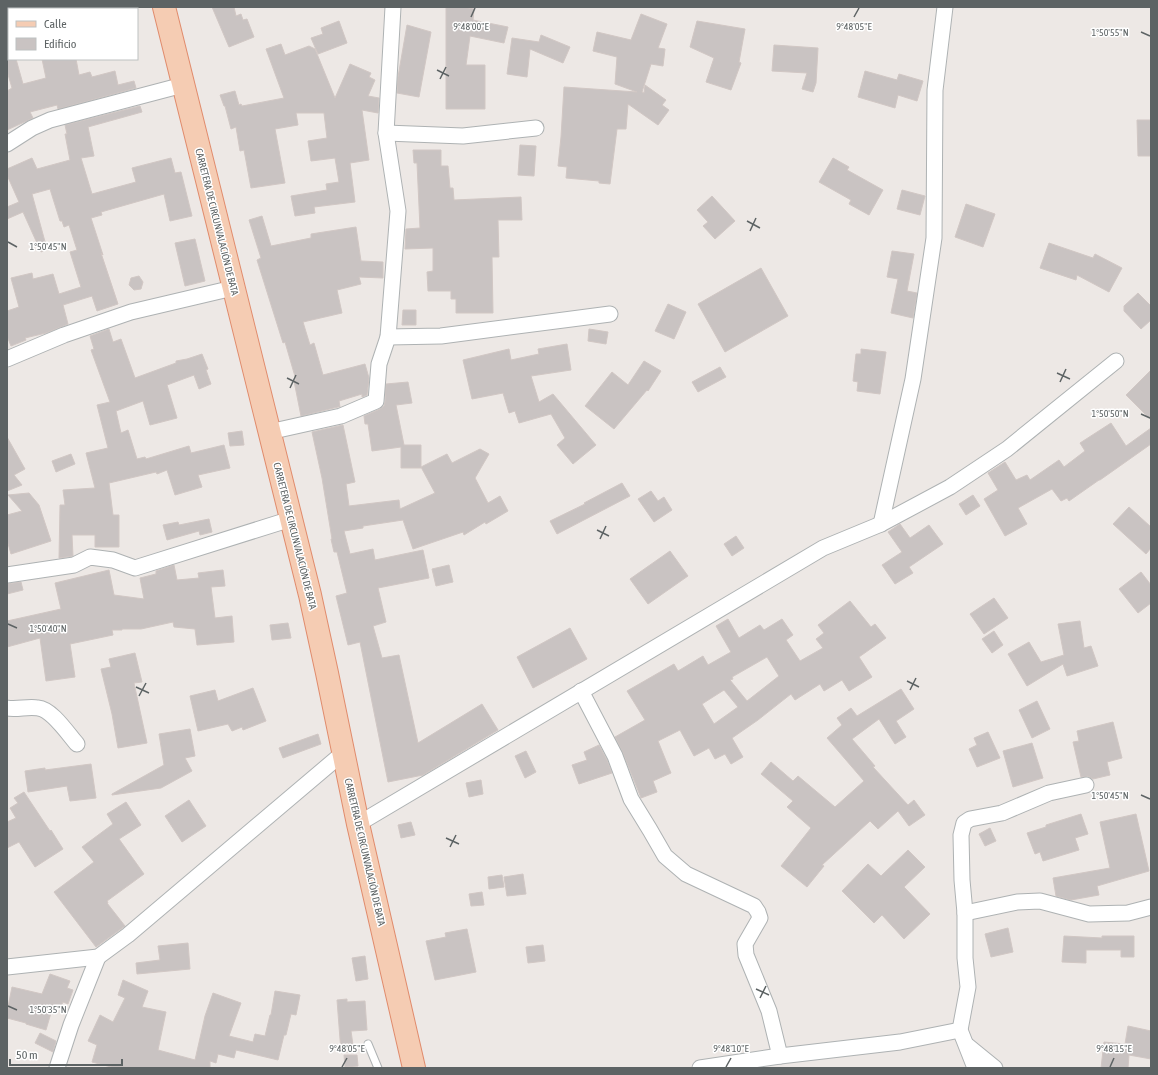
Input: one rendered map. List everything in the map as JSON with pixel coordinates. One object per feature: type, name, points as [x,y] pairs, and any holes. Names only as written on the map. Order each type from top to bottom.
[{"type":"main road","name":"CARRETERA DE CIRCUNVALACIÓN DE BATA","points":[[164,7],[310,595],[358,824],[414,1068]]},
{"type":"street","points":[[269,432],[341,416],[376,401],[379,364],[388,337],[398,211],[386,133],[394,7]]},
{"type":"street","points":[[880,524],[913,379],[934,238],[935,90],[945,7]]},
{"type":"street","points":[[7,144],[32,128],[50,120],[183,85]]},
{"type":"street","points":[[386,133],[463,136],[536,128]]},
{"type":"street","points":[[7,359],[64,335],[131,312],[233,288]]},
{"type":"street","points":[[388,337],[441,336],[610,314]]},
{"type":"street","points":[[358,824],[823,548],[880,524],[950,486],[1007,449],[1116,361]]},
{"type":"street","points":[[7,575],[74,564],[90,556],[113,560],[135,568],[291,519]]},
{"type":"street","points":[[581,691],[615,756],[631,799],[665,856],[686,874],[754,906],[758,912],[760,918],[746,944],[746,955],[769,1010],[780,1056]]},
{"type":"street","points":[[7,708],[17,709],[38,707],[46,710],[56,719],[77,744]]},
{"type":"street","points":[[7,967],[98,957],[128,935],[343,753]]},
{"type":"street","points":[[976,1068],[963,1037],[968,987],[965,958],[965,913],[962,880],[961,835],[964,823],[970,819],[1002,813],[1048,793],[1086,785]]},
{"type":"street","points":[[965,913],[1017,902],[1040,901],[1089,914],[1128,913],[1151,907]]},
{"type":"street","points":[[58,1068],[71,1025],[98,957]]},
{"type":"street","points":[[700,1068],[780,1056],[900,1042],[963,1037],[995,1068]]},
{"type":"lane","points":[[368,1044],[378,1068]]},
{"type":"building","points":[[212,7],[234,7],[236,16],[241,14],[243,20],[247,19],[254,37],[229,47]]},
{"type":"building","points":[[446,7],[463,7],[474,9],[473,20],[508,27],[504,43],[470,36],[466,65],[485,65],[485,109],[446,109]]},
{"type":"building","points":[[641,14],[667,24],[658,48],[665,49],[663,66],[651,64],[642,92],[644,93],[645,85],[666,100],[662,105],[669,110],[658,125],[628,104],[626,129],[617,129],[610,184],[599,183],[599,181],[566,178],[567,167],[558,166],[564,87],[637,92],[615,84],[617,57],[593,51],[597,32],[631,40]]},
{"type":"building","points":[[339,21],[347,43],[318,54],[311,38],[323,34],[321,28]]},
{"type":"building","points":[[697,21],[745,29],[739,62],[741,63],[731,90],[706,82],[714,58],[690,47]]},
{"type":"building","points":[[407,25],[431,32],[419,97],[397,93],[398,77]]},
{"type":"building","points":[[541,35],[570,47],[563,63],[530,49],[527,77],[507,74],[512,38],[539,42]]},
{"type":"building","points":[[7,40],[8,60],[16,60],[23,84],[46,78],[42,60],[76,60],[79,75],[90,72],[92,77],[115,71],[118,85],[134,81],[136,88],[58,109],[57,105],[30,112],[33,118],[7,130],[7,91],[12,88],[7,71]]},
{"type":"building","points":[[281,44],[285,55],[309,46],[315,49],[335,98],[350,64],[371,73],[369,77],[375,80],[368,96],[379,98],[378,113],[362,110],[369,160],[350,163],[355,202],[314,207],[315,213],[295,216],[291,196],[327,190],[326,184],[339,182],[335,158],[311,161],[308,141],[327,138],[324,113],[296,113],[298,125],[275,129],[285,183],[251,188],[244,150],[240,151],[236,127],[231,129],[225,106],[220,95],[235,91],[239,105],[241,104],[242,106],[284,98],[266,49]]},
{"type":"building","points":[[774,45],[818,48],[816,83],[813,92],[802,89],[807,73],[772,71]]},
{"type":"building","points":[[865,71],[897,80],[899,74],[923,81],[917,101],[898,95],[895,108],[858,97]]},
{"type":"building","points":[[140,106],[142,112],[88,127],[94,156],[81,158],[92,194],[136,182],[132,168],[171,158],[175,173],[181,172],[192,216],[170,221],[164,194],[101,212],[102,215],[91,218],[118,304],[97,311],[92,296],[63,305],[68,324],[46,333],[25,338],[26,340],[11,346],[7,336],[7,311],[19,307],[11,278],[32,273],[33,279],[53,274],[59,294],[81,287],[70,252],[77,250],[69,225],[64,227],[62,221],[60,221],[50,189],[32,194],[47,249],[41,252],[23,212],[7,219],[7,207],[19,202],[7,175],[7,169],[32,158],[37,169],[70,160],[65,134],[67,134],[65,125]]},
{"type":"building","points":[[1137,120],[1151,120],[1151,156],[1138,156]]},
{"type":"building","points":[[520,145],[536,146],[534,176],[518,175]]},
{"type":"building","points":[[413,150],[441,150],[441,166],[448,166],[450,188],[453,188],[454,200],[521,197],[522,220],[498,220],[499,257],[492,257],[493,313],[456,313],[456,299],[451,299],[451,291],[428,291],[427,272],[433,271],[433,248],[405,249],[406,229],[420,228],[417,163],[414,163]]},
{"type":"building","points":[[833,158],[849,167],[847,170],[883,190],[869,215],[849,204],[851,200],[819,182]]},
{"type":"building","points":[[902,190],[925,196],[920,215],[897,209]]},
{"type":"building","points":[[712,196],[735,221],[715,239],[703,226],[708,222],[697,210]]},
{"type":"building","points":[[966,204],[995,214],[983,247],[955,237]]},
{"type":"building","points":[[262,216],[271,246],[311,238],[311,234],[356,227],[361,261],[383,262],[383,278],[359,277],[361,284],[337,290],[342,313],[303,322],[310,345],[314,343],[323,375],[365,364],[369,378],[367,395],[362,397],[362,394],[339,401],[340,407],[301,416],[294,381],[296,380],[285,342],[283,343],[257,260],[261,258],[249,220]]},
{"type":"building","points":[[195,239],[205,281],[185,286],[175,243]]},
{"type":"building","points":[[1049,243],[1093,258],[1095,254],[1122,268],[1109,292],[1077,275],[1076,280],[1040,268]]},
{"type":"building","points":[[892,251],[914,254],[907,291],[917,293],[913,318],[891,313],[898,279],[887,277]]},
{"type":"building","points":[[761,268],[788,316],[725,352],[698,304]]},
{"type":"building","points":[[139,276],[143,282],[141,289],[134,290],[129,285],[131,278]]},
{"type":"building","points":[[1138,293],[1151,306],[1151,320],[1141,329],[1124,311],[1124,306]]},
{"type":"building","points":[[668,304],[686,312],[674,339],[655,331]]},
{"type":"building","points":[[403,310],[416,310],[416,325],[402,325]]},
{"type":"building","points":[[109,329],[113,342],[121,339],[135,378],[176,363],[176,361],[202,354],[208,369],[206,370],[211,384],[199,389],[194,375],[167,385],[177,418],[150,425],[143,401],[116,411],[121,433],[128,430],[137,459],[145,457],[146,459],[189,446],[191,453],[224,445],[230,468],[198,475],[202,487],[175,495],[167,470],[157,474],[156,472],[109,483],[113,515],[119,515],[119,547],[95,547],[95,535],[72,535],[73,556],[59,558],[60,505],[65,505],[63,490],[95,488],[86,453],[108,448],[97,405],[110,402],[91,350],[94,349],[90,336]]},
{"type":"building","points":[[589,329],[608,332],[606,344],[588,341]]},
{"type":"building","points":[[567,344],[571,370],[531,376],[539,402],[553,394],[596,445],[573,464],[557,445],[565,438],[551,414],[519,423],[515,411],[509,413],[503,393],[472,399],[463,360],[509,349],[511,360],[539,354],[538,349]]},
{"type":"building","points":[[861,349],[886,352],[880,394],[857,391],[858,382],[853,381],[856,354],[861,354]]},
{"type":"building","points":[[644,361],[661,371],[648,391],[647,390],[614,429],[585,406],[612,372],[628,385]]},
{"type":"building","points":[[720,367],[726,377],[698,392],[692,382]]},
{"type":"building","points":[[1151,370],[1151,420],[1126,395]]},
{"type":"building","points":[[408,382],[412,403],[396,405],[404,445],[421,445],[421,468],[401,468],[401,447],[372,451],[368,424],[365,424],[364,416],[384,406],[386,384]]},
{"type":"building","points":[[1111,423],[1126,446],[1151,428],[1151,444],[1069,501],[1067,498],[1061,501],[1052,489],[1018,508],[1027,524],[1005,536],[984,499],[998,490],[988,473],[1005,462],[1016,480],[1027,475],[1030,480],[1059,460],[1064,467],[1085,451],[1080,443]]},
{"type":"building","points":[[343,425],[355,482],[346,484],[349,506],[399,500],[400,509],[435,493],[421,467],[447,454],[452,463],[480,449],[489,454],[475,478],[488,503],[500,496],[508,511],[486,524],[485,522],[464,535],[463,532],[413,549],[403,520],[363,526],[363,528],[344,531],[350,554],[373,549],[375,560],[423,550],[429,578],[378,588],[386,622],[373,626],[382,658],[399,655],[418,743],[482,704],[498,730],[423,775],[388,782],[360,642],[348,645],[336,596],[347,593],[337,552],[334,552],[331,539],[322,478],[312,432]]},
{"type":"building","points":[[242,431],[244,445],[230,446],[228,433]]},
{"type":"building","points":[[7,437],[25,469],[14,475],[22,485],[7,491]]},
{"type":"building","points":[[71,454],[75,464],[56,472],[52,461]]},
{"type":"building","points":[[622,483],[630,496],[557,534],[550,521],[585,504],[584,503]]},
{"type":"building","points":[[651,491],[658,501],[664,497],[672,510],[654,522],[638,499]]},
{"type":"building","points":[[29,493],[39,505],[51,541],[11,554],[7,540],[7,515],[22,511],[8,495]]},
{"type":"building","points":[[973,495],[980,506],[966,515],[959,504]]},
{"type":"building","points":[[1129,507],[1151,527],[1151,548],[1146,554],[1113,524]]},
{"type":"building","points":[[209,519],[212,532],[200,535],[199,531],[167,540],[163,525],[178,522],[179,525]]},
{"type":"building","points":[[900,524],[910,538],[929,525],[943,544],[909,567],[913,573],[895,584],[882,565],[902,552],[888,532]]},
{"type":"building","points":[[736,536],[744,548],[732,556],[724,544]]},
{"type":"building","points":[[670,551],[688,576],[648,604],[630,579]]},
{"type":"building","points":[[174,565],[177,580],[199,578],[198,573],[223,570],[225,586],[211,587],[215,618],[232,616],[234,642],[197,645],[195,629],[174,627],[173,622],[141,629],[112,630],[113,635],[70,644],[75,677],[46,681],[40,638],[7,647],[7,621],[61,609],[55,583],[109,570],[114,595],[144,599],[140,578],[156,574],[156,571]]},
{"type":"building","points":[[449,565],[453,582],[436,586],[432,569]]},
{"type":"building","points":[[1141,572],[1151,585],[1151,603],[1138,613],[1119,589]]},
{"type":"building","points":[[21,582],[23,590],[7,594],[7,584]]},
{"type":"building","points":[[994,598],[1008,618],[984,634],[970,614]]},
{"type":"building","points":[[850,601],[871,627],[875,624],[886,638],[859,657],[872,677],[849,691],[842,680],[824,691],[820,684],[795,700],[791,694],[732,738],[743,757],[731,764],[725,754],[715,759],[709,748],[694,756],[680,730],[658,741],[671,773],[653,781],[657,792],[641,798],[615,737],[645,720],[627,691],[674,664],[678,671],[703,656],[708,665],[731,652],[716,626],[728,619],[739,638],[760,625],[764,630],[782,619],[793,635],[786,640],[800,661],[823,648],[816,639],[824,633],[818,625]],"holes":[[[767,657],[779,676],[747,701],[730,680],[733,679],[732,677]],[[724,690],[738,707],[714,724],[702,704]]]},
{"type":"building","points":[[1080,621],[1084,648],[1091,646],[1098,666],[1067,676],[1063,664],[1027,686],[1008,654],[1029,642],[1041,662],[1064,655],[1058,624]]},
{"type":"building","points":[[288,623],[291,638],[272,640],[270,625]]},
{"type":"building","points":[[570,628],[587,659],[533,688],[517,657]]},
{"type":"building","points":[[994,631],[1003,645],[992,653],[982,639]]},
{"type":"building","points":[[135,653],[142,682],[134,683],[147,743],[118,748],[112,714],[101,669],[111,667],[109,659]]},
{"type":"building","points":[[253,688],[266,721],[243,730],[242,727],[232,731],[228,724],[198,731],[190,696],[215,690],[218,701]]},
{"type":"building","points":[[901,689],[914,709],[896,721],[906,737],[895,744],[879,719],[852,739],[875,766],[873,767],[908,805],[914,800],[925,815],[909,826],[898,811],[878,829],[870,821],[822,865],[824,866],[807,887],[781,866],[811,828],[787,807],[793,801],[761,774],[771,762],[793,781],[798,776],[835,807],[864,781],[827,738],[842,725],[837,718],[851,708],[857,716]]},
{"type":"building","points":[[1037,701],[1050,729],[1032,738],[1019,710]]},
{"type":"building","points":[[1113,722],[1122,758],[1107,762],[1110,775],[1093,779],[1088,776],[1081,777],[1073,742],[1079,741],[1077,731]]},
{"type":"building","points":[[190,729],[195,756],[185,758],[192,771],[161,788],[112,795],[164,765],[159,734]]},
{"type":"building","points":[[988,732],[1000,758],[977,767],[969,749],[977,745],[974,738]]},
{"type":"building","points":[[318,734],[321,744],[283,758],[279,748]]},
{"type":"building","points":[[1032,743],[1043,778],[1013,787],[1003,751]]},
{"type":"building","points":[[599,745],[612,773],[579,784],[572,765],[587,760],[584,752]]},
{"type":"building","points":[[526,751],[536,772],[525,778],[515,756]]},
{"type":"building","points":[[91,764],[96,798],[70,801],[67,786],[28,792],[25,771]]},
{"type":"building","points":[[481,780],[483,794],[469,797],[466,783]]},
{"type":"building","points":[[24,792],[63,849],[35,867],[19,842],[7,848],[7,822],[16,818],[10,808],[18,803],[14,798]]},
{"type":"building","points":[[189,800],[206,826],[182,842],[165,816]]},
{"type":"building","points":[[126,802],[141,825],[119,839],[144,874],[107,901],[125,926],[96,947],[54,892],[94,862],[82,847],[113,824],[107,814]]},
{"type":"building","points":[[1081,814],[1088,834],[1075,838],[1079,850],[1043,861],[1040,852],[1035,854],[1027,833],[1046,827],[1046,825]]},
{"type":"building","points":[[1136,814],[1149,871],[1097,886],[1099,895],[1071,900],[1056,896],[1053,878],[1110,868],[1100,822]]},
{"type":"building","points":[[411,822],[415,835],[401,838],[398,825]]},
{"type":"building","points":[[990,828],[996,841],[985,846],[979,834]]},
{"type":"building","points":[[908,850],[925,867],[904,887],[930,914],[904,939],[882,915],[874,923],[842,891],[868,864],[881,876]]},
{"type":"building","points":[[523,874],[526,894],[507,896],[504,877]]},
{"type":"building","points":[[502,875],[504,887],[489,889],[488,877]]},
{"type":"building","points":[[482,892],[484,905],[471,906],[469,894]]},
{"type":"building","points":[[1008,928],[1013,952],[991,957],[985,934]]},
{"type":"building","points":[[467,929],[476,972],[435,980],[426,941],[446,937],[445,933]]},
{"type":"building","points":[[1064,936],[1102,938],[1102,936],[1134,936],[1134,957],[1121,957],[1121,950],[1086,950],[1086,963],[1062,962]]},
{"type":"building","points":[[188,943],[190,969],[137,974],[136,963],[160,960],[158,946]]},
{"type":"building","points":[[543,945],[545,961],[528,963],[526,947]]},
{"type":"building","points":[[365,956],[368,979],[356,981],[352,958]]},
{"type":"building","points":[[50,974],[70,981],[67,988],[73,990],[68,1004],[63,1002],[60,1009],[53,1006],[46,1030],[7,1018],[12,987],[42,994]]},
{"type":"building","points":[[123,980],[148,991],[142,1007],[166,1012],[158,1050],[195,1060],[205,1016],[213,993],[241,1003],[229,1036],[253,1042],[255,1034],[265,1036],[271,1015],[275,991],[300,995],[296,1015],[291,1014],[278,1060],[236,1050],[234,1058],[218,1054],[216,1063],[210,1061],[210,1068],[115,1068],[92,1062],[97,1045],[88,1041],[100,1015],[113,1022],[125,998],[118,995]]},
{"type":"building","points":[[347,999],[347,1002],[365,1001],[367,1030],[351,1031],[354,1052],[341,1052],[337,1000]]},
{"type":"building","points":[[1128,1026],[1151,1031],[1151,1059],[1129,1055],[1128,1068],[1101,1068],[1104,1042],[1125,1044]]},
{"type":"building","points":[[40,1033],[56,1041],[53,1052],[35,1043]]},
{"type":"building","points":[[344,1055],[357,1055],[358,1066],[345,1067]]}]
